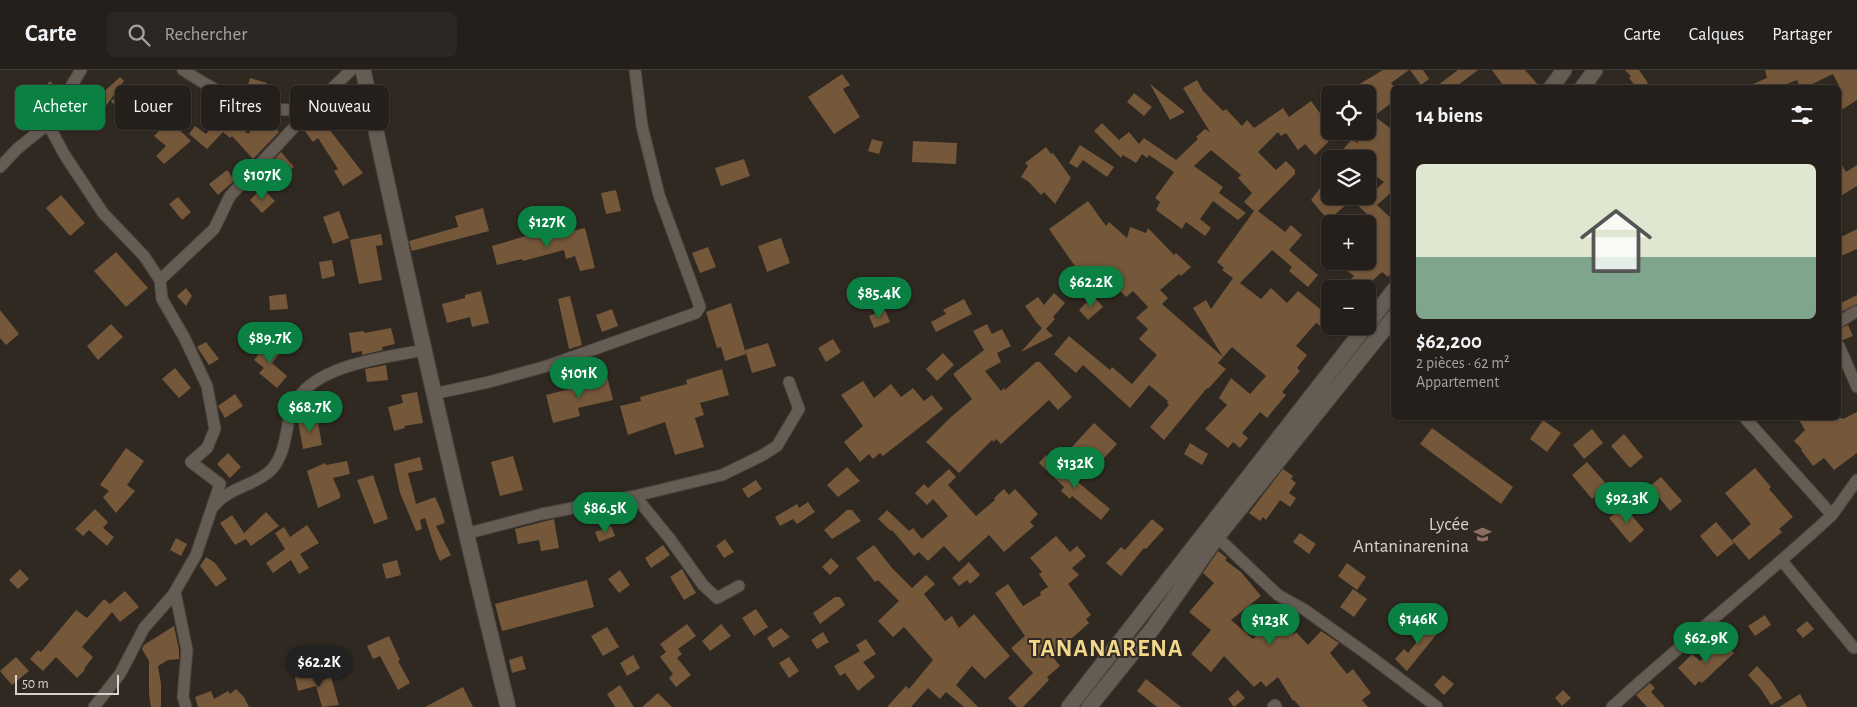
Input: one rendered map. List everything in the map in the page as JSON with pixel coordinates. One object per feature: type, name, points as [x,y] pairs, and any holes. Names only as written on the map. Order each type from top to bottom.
[{"type":"street","points":[[72,85],[81,70]]},
{"type":"street","points":[[183,70],[214,90],[259,108],[290,109]]},
{"type":"street","points":[[336,85],[351,70]]},
{"type":"street","points":[[363,70],[407,280],[465,534],[508,707]]},
{"type":"street","points":[[433,394],[489,382],[547,366],[696,313],[700,306],[659,195],[642,126],[635,70]]},
{"type":"street","points":[[1553,85],[1564,70]]},
{"type":"street","points":[[1584,85],[1595,70]]},
{"type":"street","points":[[0,167],[16,149],[40,130]]},
{"type":"street","points":[[51,130],[64,154],[103,213],[144,256],[160,280],[162,299],[184,338],[207,386],[215,430],[207,448],[191,462],[220,484],[196,556],[175,592],[144,628],[120,674],[94,707]]},
{"type":"street","points":[[160,280],[214,229],[230,196],[292,130]]},
{"type":"street","points":[[1376,313],[1391,294]]},
{"type":"street","points":[[1841,321],[1857,311]]},
{"type":"street","points":[[1312,408],[1391,320]]},
{"type":"street","points":[[1070,707],[1220,527],[1312,408],[1360,335]]},
{"type":"street","points":[[212,508],[224,496],[256,481],[271,469],[282,453],[291,411],[298,399],[311,385],[328,373],[358,363],[424,350]]},
{"type":"street","points":[[1841,351],[1857,387]]},
{"type":"street","points":[[465,534],[542,514],[635,496],[722,475],[777,446],[799,409],[789,382]]},
{"type":"street","points":[[1747,420],[1832,515]]},
{"type":"street","points":[[1612,707],[1665,659],[1782,562],[1832,515],[1857,480]]},
{"type":"street","points":[[635,496],[670,539],[703,585],[717,598],[739,586]]},
{"type":"street","points":[[1089,707],[1153,628],[1220,527]]},
{"type":"street","points":[[1220,527],[1278,595],[1305,610],[1437,707]]},
{"type":"street","points":[[1782,562],[1854,648]]},
{"type":"street","points":[[175,592],[187,650],[183,697],[186,707]]},
{"type":"building","points":[[1383,70],[1409,70],[1391,83],[1391,103],[1376,114],[1376,85],[1358,85]]},
{"type":"building","points":[[1410,70],[1423,70],[1429,79],[1421,85]]},
{"type":"building","points":[[1458,70],[1478,70],[1458,85],[1438,85]]},
{"type":"building","points":[[1492,70],[1525,70],[1538,85],[1503,85]]},
{"type":"building","points":[[1625,70],[1639,70],[1648,83],[1646,85],[1635,85],[1629,78],[1631,76]]},
{"type":"building","points":[[1765,70],[1857,70],[1857,100],[1843,109],[1841,106],[1841,96],[1843,94],[1841,85],[1838,85],[1833,74],[1810,85],[1799,85],[1797,80],[1784,85],[1751,85],[1767,78]]},
{"type":"building","points":[[842,74],[850,85],[843,89],[860,117],[834,134],[808,97]]},
{"type":"building","points":[[120,77],[124,81],[121,85],[115,85],[115,93],[105,107],[105,91]]},
{"type":"building","points":[[250,78],[267,83],[266,85],[248,85]]},
{"type":"building","points":[[1197,80],[1203,91],[1223,111],[1226,109],[1242,126],[1247,120],[1254,128],[1283,108],[1289,117],[1311,101],[1321,115],[1321,140],[1330,140],[1315,155],[1305,144],[1298,150],[1286,133],[1281,136],[1278,132],[1258,152],[1276,170],[1286,161],[1295,170],[1295,174],[1258,211],[1285,232],[1291,225],[1302,235],[1289,250],[1318,275],[1308,287],[1289,271],[1292,267],[1272,250],[1240,283],[1261,299],[1271,288],[1287,303],[1298,291],[1321,310],[1321,327],[1316,323],[1296,346],[1307,355],[1297,368],[1300,371],[1282,392],[1286,395],[1267,418],[1260,412],[1242,433],[1248,438],[1240,448],[1233,442],[1228,448],[1205,429],[1227,405],[1219,398],[1231,378],[1250,394],[1266,376],[1232,347],[1218,363],[1226,369],[1207,388],[1164,440],[1150,427],[1169,405],[1168,401],[1149,385],[1130,408],[1083,365],[1076,373],[1054,354],[1069,336],[1110,370],[1112,367],[1132,384],[1157,355],[1139,339],[1148,329],[1136,318],[1148,307],[1133,291],[1126,297],[1097,267],[1090,275],[1080,266],[1077,269],[1049,229],[1088,201],[1106,226],[1109,222],[1127,238],[1130,227],[1146,233],[1148,228],[1174,255],[1176,253],[1191,267],[1181,276],[1179,274],[1160,290],[1168,298],[1162,304],[1223,357],[1193,308],[1206,300],[1211,309],[1233,278],[1222,270],[1224,268],[1217,262],[1254,211],[1244,202],[1252,193],[1238,178],[1241,175],[1211,150],[1194,166],[1223,187],[1219,193],[1246,213],[1238,220],[1213,201],[1200,219],[1211,228],[1205,236],[1186,222],[1182,229],[1156,210],[1160,202],[1155,198],[1174,172],[1149,155],[1147,158],[1142,154],[1136,163],[1123,155],[1121,158],[1094,131],[1102,123],[1119,140],[1129,132],[1139,144],[1144,138],[1176,160],[1198,139],[1196,137],[1205,129],[1210,132],[1183,88]]},
{"type":"building","points":[[1150,84],[1185,112],[1170,120]]},
{"type":"building","points":[[1134,93],[1152,107],[1144,116],[1127,102]]},
{"type":"building","points":[[115,98],[115,106],[111,101]]},
{"type":"building","points":[[1376,118],[1391,129],[1391,193],[1377,205],[1391,218],[1391,273],[1388,277],[1382,272],[1373,280],[1350,280],[1354,276],[1346,270],[1376,270],[1376,215],[1368,215],[1357,205],[1376,205],[1376,189],[1384,182],[1376,176],[1376,150],[1343,150],[1351,140],[1357,143],[1359,140],[1376,140]]},
{"type":"building","points":[[195,126],[206,134],[209,130],[243,130],[248,134],[252,130],[277,130],[279,132],[253,159],[232,136],[230,138],[223,132],[207,149],[189,134]]},
{"type":"building","points":[[160,130],[179,130],[191,141],[164,164],[156,156],[166,146],[154,136]]},
{"type":"building","points":[[304,130],[330,130],[363,173],[343,186],[334,171],[338,169],[318,138],[313,142]]},
{"type":"building","points":[[872,139],[883,142],[879,154],[868,151]]},
{"type":"building","points":[[913,141],[957,143],[956,164],[912,162]]},
{"type":"building","points":[[1080,145],[1114,167],[1107,177],[1083,160],[1077,168],[1069,163]]},
{"type":"building","points":[[1046,147],[1051,154],[1053,153],[1071,178],[1055,204],[1044,192],[1041,195],[1029,182],[1021,177],[1028,166],[1025,163]]},
{"type":"building","points":[[281,152],[294,167],[282,177],[271,163]]},
{"type":"building","points":[[744,159],[750,176],[721,186],[715,168]]},
{"type":"building","points":[[1841,163],[1846,172],[1857,165],[1857,186],[1841,196]]},
{"type":"building","points":[[227,170],[235,180],[218,195],[209,184]]},
{"type":"building","points":[[1321,187],[1321,205],[1346,205],[1334,215],[1324,215],[1311,200]]},
{"type":"building","points":[[262,188],[275,201],[262,213],[250,200]]},
{"type":"building","points":[[616,190],[621,211],[606,214],[601,193]]},
{"type":"building","points":[[61,195],[85,223],[70,236],[46,208]]},
{"type":"building","points":[[178,197],[191,212],[182,220],[169,204]]},
{"type":"building","points":[[483,208],[489,231],[412,251],[409,241],[458,227],[455,216]]},
{"type":"building","points":[[339,211],[349,238],[333,244],[323,217]]},
{"type":"building","points":[[585,228],[595,268],[580,271],[575,256],[566,259],[564,250],[523,261],[522,259],[497,265],[492,246],[546,230],[548,237]]},
{"type":"building","points":[[1857,229],[1857,249],[1841,256],[1841,237]]},
{"type":"building","points":[[381,234],[383,245],[376,246],[382,280],[359,284],[350,240]]},
{"type":"building","points":[[781,238],[790,263],[767,272],[758,246]]},
{"type":"building","points":[[708,247],[716,267],[700,273],[692,253]]},
{"type":"building","points":[[116,252],[148,288],[126,307],[94,271]]},
{"type":"building","points":[[332,260],[335,276],[322,279],[319,262]]},
{"type":"building","points":[[186,288],[192,296],[186,306],[177,296]]},
{"type":"building","points":[[481,291],[489,323],[472,327],[470,317],[447,323],[442,304],[465,298],[465,295]]},
{"type":"building","points":[[1054,293],[1065,303],[1046,329],[1053,336],[1021,352],[1042,328],[1025,306],[1038,297],[1044,305]]},
{"type":"building","points":[[286,294],[288,309],[270,310],[269,296]]},
{"type":"building","points":[[1857,295],[1857,304],[1841,312],[1841,303]]},
{"type":"building","points":[[570,296],[582,345],[569,349],[558,299]]},
{"type":"building","points":[[1093,296],[1103,307],[1088,320],[1079,310]]},
{"type":"building","points":[[964,299],[972,314],[936,332],[931,322],[946,314],[943,310]]},
{"type":"building","points":[[731,303],[746,354],[725,361],[721,347],[717,348],[706,312]]},
{"type":"building","points":[[612,309],[618,326],[602,332],[596,315]]},
{"type":"building","points":[[0,310],[19,334],[6,345],[0,338]]},
{"type":"building","points":[[885,310],[890,322],[874,328],[869,316]]},
{"type":"building","points":[[111,324],[123,337],[98,360],[87,346]]},
{"type":"building","points":[[987,324],[992,334],[1002,329],[1011,346],[997,353],[1001,362],[985,371],[1001,391],[1004,388],[1005,390],[1036,362],[1040,362],[1072,397],[1058,410],[1049,400],[1001,444],[996,439],[994,442],[992,440],[959,473],[926,442],[972,399],[953,374],[984,350],[973,331]]},
{"type":"building","points":[[1848,325],[1853,336],[1841,340],[1841,328]]},
{"type":"building","points":[[391,328],[395,344],[382,347],[383,350],[362,355],[362,351],[352,353],[349,333],[364,331],[364,333]]},
{"type":"building","points":[[833,339],[841,352],[826,362],[818,348]]},
{"type":"building","points":[[269,340],[282,350],[272,363],[287,376],[277,388],[259,373],[264,368],[254,360]]},
{"type":"building","points":[[206,342],[219,359],[209,365],[197,347]]},
{"type":"building","points":[[768,343],[776,366],[752,373],[745,350]]},
{"type":"building","points":[[943,353],[954,365],[937,381],[926,369]]},
{"type":"building","points":[[386,365],[388,380],[367,382],[365,369]]},
{"type":"building","points":[[175,368],[191,388],[179,398],[162,379]]},
{"type":"building","points":[[722,369],[729,395],[700,403],[704,415],[695,418],[704,447],[675,455],[665,422],[628,435],[620,406],[641,401],[640,397],[687,384],[686,380]]},
{"type":"building","points":[[607,376],[613,400],[578,408],[580,416],[553,423],[546,395],[581,386],[580,382]]},
{"type":"building","points":[[863,381],[874,398],[891,384],[901,397],[913,388],[924,401],[932,395],[943,409],[883,456],[880,453],[873,459],[869,454],[860,462],[844,442],[863,426],[841,395]]},
{"type":"building","points":[[417,392],[423,423],[404,426],[405,428],[394,431],[388,407],[403,403],[401,395]]},
{"type":"building","points":[[235,394],[243,406],[225,418],[218,406]]},
{"type":"building","points":[[1857,412],[1857,453],[1834,470],[1824,458],[1813,466],[1802,449],[1794,441],[1805,430],[1799,420],[1843,419]]},
{"type":"building","points":[[317,417],[322,445],[303,449],[298,421]]},
{"type":"building","points":[[1543,420],[1561,433],[1547,452],[1530,439]]},
{"type":"building","points":[[1094,423],[1117,444],[1094,469],[1071,448]]},
{"type":"building","points":[[1432,428],[1513,487],[1501,504],[1420,444]]},
{"type":"building","points":[[1592,429],[1603,443],[1584,459],[1573,445]]},
{"type":"building","points":[[1624,434],[1643,457],[1630,468],[1611,446]]},
{"type":"building","points":[[1190,443],[1208,454],[1202,465],[1184,454]]},
{"type":"building","points":[[126,448],[144,461],[127,485],[135,491],[116,513],[103,497],[109,491],[100,485]]},
{"type":"building","points":[[228,453],[241,467],[230,478],[217,464]]},
{"type":"building","points":[[1046,455],[1110,509],[1101,520],[1072,496],[1070,499],[1061,491],[1064,487],[1039,463]]},
{"type":"building","points":[[513,456],[523,490],[500,496],[491,462]]},
{"type":"building","points":[[420,457],[423,470],[408,473],[416,504],[435,497],[441,510],[445,523],[436,526],[451,555],[440,561],[425,518],[420,520],[422,529],[416,531],[400,493],[394,464]]},
{"type":"building","points":[[347,461],[350,474],[333,478],[340,498],[318,508],[307,471],[325,463],[326,465]]},
{"type":"building","points":[[1587,462],[1608,486],[1592,499],[1572,475]]},
{"type":"building","points":[[847,467],[860,481],[838,497],[827,485]]},
{"type":"building","points":[[1755,468],[1771,487],[1769,489],[1793,517],[1779,529],[1782,532],[1749,560],[1732,540],[1751,524],[1725,493]]},
{"type":"building","points":[[949,469],[956,477],[948,485],[976,516],[995,500],[994,498],[1004,489],[1009,495],[1015,489],[1038,514],[1030,522],[1034,526],[1004,552],[989,535],[959,562],[944,546],[928,561],[919,552],[914,556],[892,530],[878,519],[887,510],[909,531],[913,528],[922,539],[948,516],[933,499],[927,505],[915,493],[924,484],[928,488]]},
{"type":"building","points":[[1283,469],[1293,476],[1291,479],[1296,483],[1289,493],[1296,498],[1290,507],[1280,500],[1266,520],[1263,517],[1260,521],[1249,513]]},
{"type":"building","points":[[373,475],[388,519],[374,524],[357,480]]},
{"type":"building","points":[[1661,477],[1682,501],[1670,511],[1650,486]]},
{"type":"building","points":[[756,480],[762,489],[748,498],[742,489]]},
{"type":"building","points":[[808,502],[815,512],[797,524],[793,519],[780,526],[775,517],[797,504],[799,508]]},
{"type":"building","points":[[1624,506],[1644,530],[1630,543],[1609,518]]},
{"type":"building","points":[[95,509],[108,522],[103,528],[114,537],[107,546],[89,530],[83,536],[75,529]]},
{"type":"building","points":[[847,510],[852,510],[861,521],[832,539],[824,530]]},
{"type":"building","points":[[266,512],[279,526],[251,546],[246,539],[235,545],[220,523],[232,515],[244,533]]},
{"type":"building","points":[[554,519],[559,548],[541,551],[539,540],[518,544],[515,529]]},
{"type":"building","points":[[1152,519],[1164,529],[1146,549],[1144,548],[1121,576],[1106,563],[1121,547],[1125,550]]},
{"type":"building","points":[[1716,522],[1734,543],[1717,557],[1700,536]]},
{"type":"building","points":[[307,525],[319,543],[300,554],[309,568],[299,574],[291,560],[273,573],[266,563],[285,549],[275,533],[284,527],[290,537]]},
{"type":"building","points":[[611,526],[615,536],[599,542],[595,532]]},
{"type":"building","points":[[1300,533],[1316,544],[1309,554],[1293,542]]},
{"type":"building","points":[[1056,536],[1070,552],[1077,546],[1086,556],[1072,568],[1079,575],[1068,584],[1091,615],[1086,619],[1089,623],[1052,656],[1060,666],[1047,677],[1049,680],[1023,707],[1017,707],[1008,698],[1033,673],[1011,648],[1025,636],[995,593],[1008,584],[1023,606],[1041,595],[1040,592],[1048,587],[1039,574],[1042,572],[1030,558]]},
{"type":"building","points":[[176,538],[187,544],[181,556],[170,550]]},
{"type":"building","points":[[725,539],[734,552],[724,558],[716,546]]},
{"type":"building","points":[[663,545],[670,555],[651,568],[645,558]]},
{"type":"building","points":[[874,545],[892,568],[912,588],[926,575],[935,584],[924,594],[945,621],[952,616],[959,628],[974,614],[1010,656],[985,679],[972,666],[956,685],[978,707],[964,707],[946,692],[940,699],[928,688],[911,707],[887,707],[906,686],[909,689],[933,660],[904,627],[893,637],[878,621],[899,601],[878,580],[875,582],[856,558]]},
{"type":"building","points":[[1218,551],[1227,558],[1225,560],[1241,572],[1261,596],[1231,620],[1253,639],[1279,613],[1294,634],[1296,632],[1308,645],[1321,631],[1339,643],[1330,653],[1347,674],[1353,669],[1371,693],[1362,700],[1368,707],[1300,707],[1293,701],[1278,677],[1266,687],[1261,681],[1254,687],[1224,656],[1211,672],[1191,654],[1211,630],[1189,612],[1214,583],[1203,573]]},
{"type":"building","points":[[206,557],[215,563],[227,579],[216,587],[200,566]]},
{"type":"building","points":[[831,558],[839,566],[830,575],[822,567]]},
{"type":"building","points":[[397,560],[401,575],[386,579],[382,564]]},
{"type":"building","points":[[969,562],[980,575],[970,584],[967,580],[959,586],[952,578]]},
{"type":"building","points":[[1347,563],[1366,577],[1357,590],[1338,576]]},
{"type":"building","points":[[20,569],[29,579],[18,589],[9,580]]},
{"type":"building","points":[[682,569],[696,593],[684,600],[670,577]]},
{"type":"building","points":[[620,570],[630,585],[619,593],[608,579]]},
{"type":"building","points":[[587,580],[594,607],[502,631],[495,604]]},
{"type":"building","points":[[1353,589],[1367,599],[1354,617],[1340,607]]},
{"type":"building","points":[[125,591],[139,607],[120,622],[112,612],[82,647],[93,657],[85,670],[77,678],[56,657],[43,671],[30,659],[38,650],[41,652],[76,610],[87,618],[104,599],[110,604]]},
{"type":"building","points":[[835,597],[840,597],[845,605],[820,624],[813,613]]},
{"type":"building","points":[[756,609],[768,627],[754,636],[742,618]]},
{"type":"building","points":[[1765,615],[1771,625],[1755,636],[1748,626]]},
{"type":"building","points":[[1424,618],[1440,630],[1407,671],[1395,659],[1404,649],[1408,653],[1423,634],[1416,628]]},
{"type":"building","points":[[1807,621],[1814,629],[1803,638],[1796,630]]},
{"type":"building","points":[[687,624],[696,636],[678,649],[682,654],[677,658],[691,675],[676,687],[669,678],[673,674],[660,657],[666,652],[660,644]]},
{"type":"building","points":[[721,624],[731,636],[710,651],[702,641]]},
{"type":"building","points":[[174,626],[179,659],[168,660],[158,666],[161,684],[161,707],[151,707],[149,661],[142,649],[144,645]]},
{"type":"building","points":[[607,627],[619,647],[603,656],[591,636]]},
{"type":"building","points":[[781,628],[790,637],[773,648],[767,638]]},
{"type":"building","points":[[823,632],[829,642],[817,649],[811,640]]},
{"type":"building","points":[[389,636],[400,660],[398,661],[410,683],[398,690],[380,656],[373,659],[367,646]]},
{"type":"building","points":[[866,639],[876,654],[863,662],[875,677],[858,691],[845,673],[840,676],[834,666],[860,651],[856,645]]},
{"type":"building","points":[[1722,640],[1734,653],[1702,683],[1699,681],[1695,686],[1678,668],[1692,654],[1700,661]]},
{"type":"building","points":[[633,655],[640,668],[627,676],[620,663]]},
{"type":"building","points":[[522,656],[526,669],[512,673],[509,660]]},
{"type":"building","points":[[16,657],[29,671],[12,685],[0,671]]},
{"type":"building","points":[[789,657],[799,671],[789,678],[779,663]]},
{"type":"building","points":[[1757,666],[1772,682],[1782,698],[1771,705],[1760,688],[1748,675]]},
{"type":"building","points":[[314,669],[318,681],[331,677],[339,705],[322,707],[316,686],[298,691],[295,677]]},
{"type":"building","points":[[1443,675],[1454,684],[1444,695],[1434,685]]},
{"type":"building","points":[[1146,679],[1181,707],[1157,707],[1137,691]]},
{"type":"building","points":[[1650,683],[1655,688],[1651,692],[1665,707],[1647,707],[1636,695]]},
{"type":"building","points":[[620,685],[634,707],[615,707],[607,694]]},
{"type":"building","points":[[463,687],[473,707],[425,707]]},
{"type":"building","points":[[236,689],[244,697],[249,707],[198,707],[195,697],[211,691],[214,699],[228,691],[230,694]]},
{"type":"building","points":[[1238,690],[1245,698],[1234,707],[1228,699]]},
{"type":"building","points":[[1563,690],[1571,698],[1562,706],[1555,698]]},
{"type":"building","points":[[658,693],[672,707],[642,707]]},
{"type":"building","points":[[1800,694],[1807,707],[1779,707]]},
{"type":"place","name":"Lycée Antaninarenina","points":[[1483,534]]},
{"type":"district","name":"TANANARENA","points":[[1106,648]]}]
